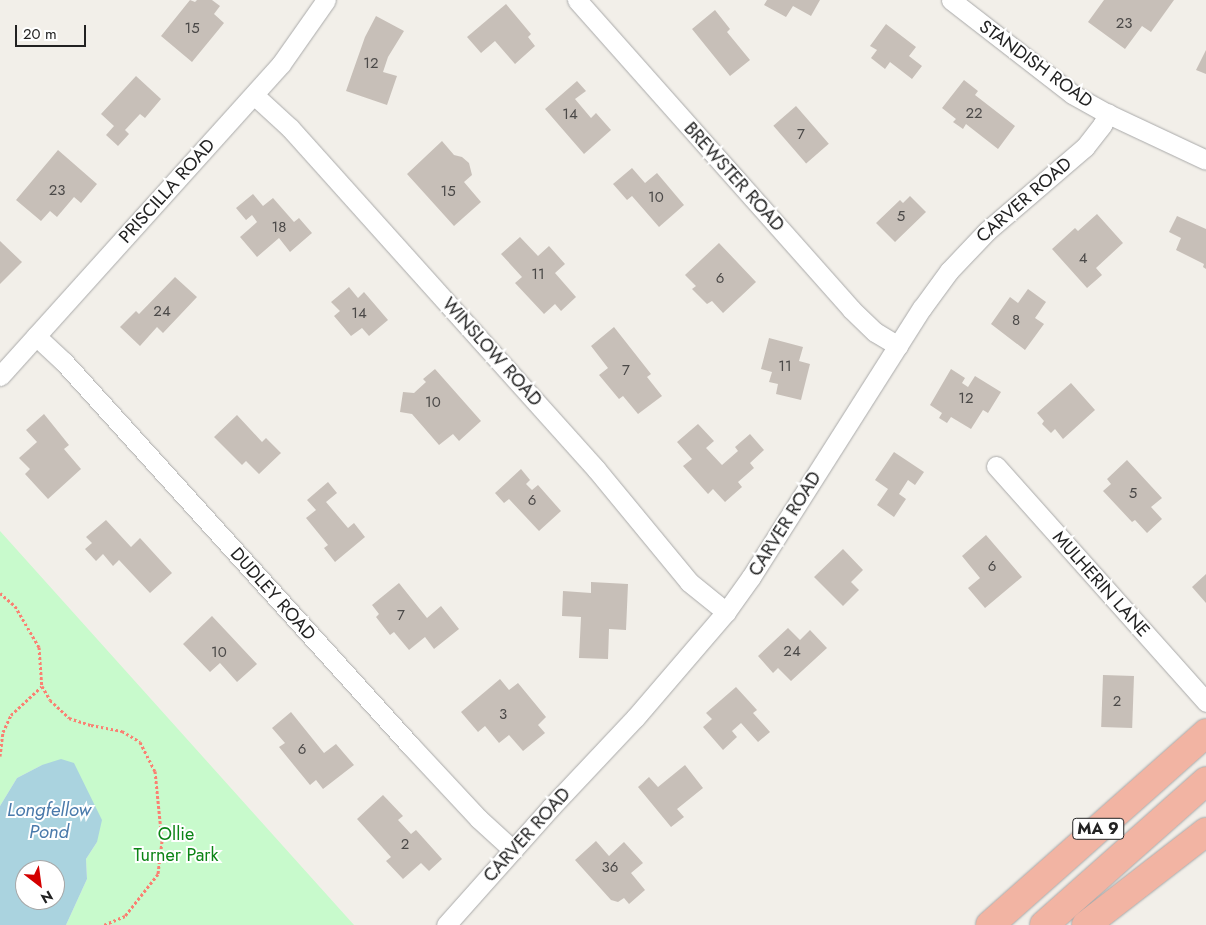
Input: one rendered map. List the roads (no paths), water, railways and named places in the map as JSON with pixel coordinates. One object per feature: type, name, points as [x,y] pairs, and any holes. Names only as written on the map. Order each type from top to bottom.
[{"type":"highway","name":"MA 9","points":[[990,925],[1206,734]]},
{"type":"highway","name":"MA 9","points":[[1044,925],[1206,781]]},
{"type":"highway","points":[[1086,925],[1206,832]]},
{"type":"street","name":"PRISCILLA ROAD","points":[[0,376],[295,48],[326,0]]},
{"type":"street","name":"BREWSTER ROAD","points":[[577,0],[851,309],[875,332],[898,346]]},
{"type":"street","name":"STANDISH ROAD","points":[[951,0],[1055,82],[1108,114],[1206,160]]},
{"type":"street","name":"WINSLOW ROAD","points":[[254,95],[290,128],[596,469],[689,582],[726,612]]},
{"type":"street","name":"CARVER ROAD","points":[[446,925],[635,718],[726,612],[751,577],[935,289],[962,255],[1079,152],[1094,136],[1108,114]]},
{"type":"street","name":"DUDLEY ROAD","points":[[36,336],[76,376],[416,752],[479,819],[513,850]]},
{"type":"street","name":"MULHERIN LANE","points":[[996,466],[1206,702]]},
{"type":"water","name":"Longfellow Pond","points":[[61,759],[74,763],[102,820],[97,842],[86,859],[87,879],[66,925],[0,925],[0,806],[17,778],[42,765]]},
{"type":"park label","name":"Ollie Turner Park","points":[[176,845]]}]
